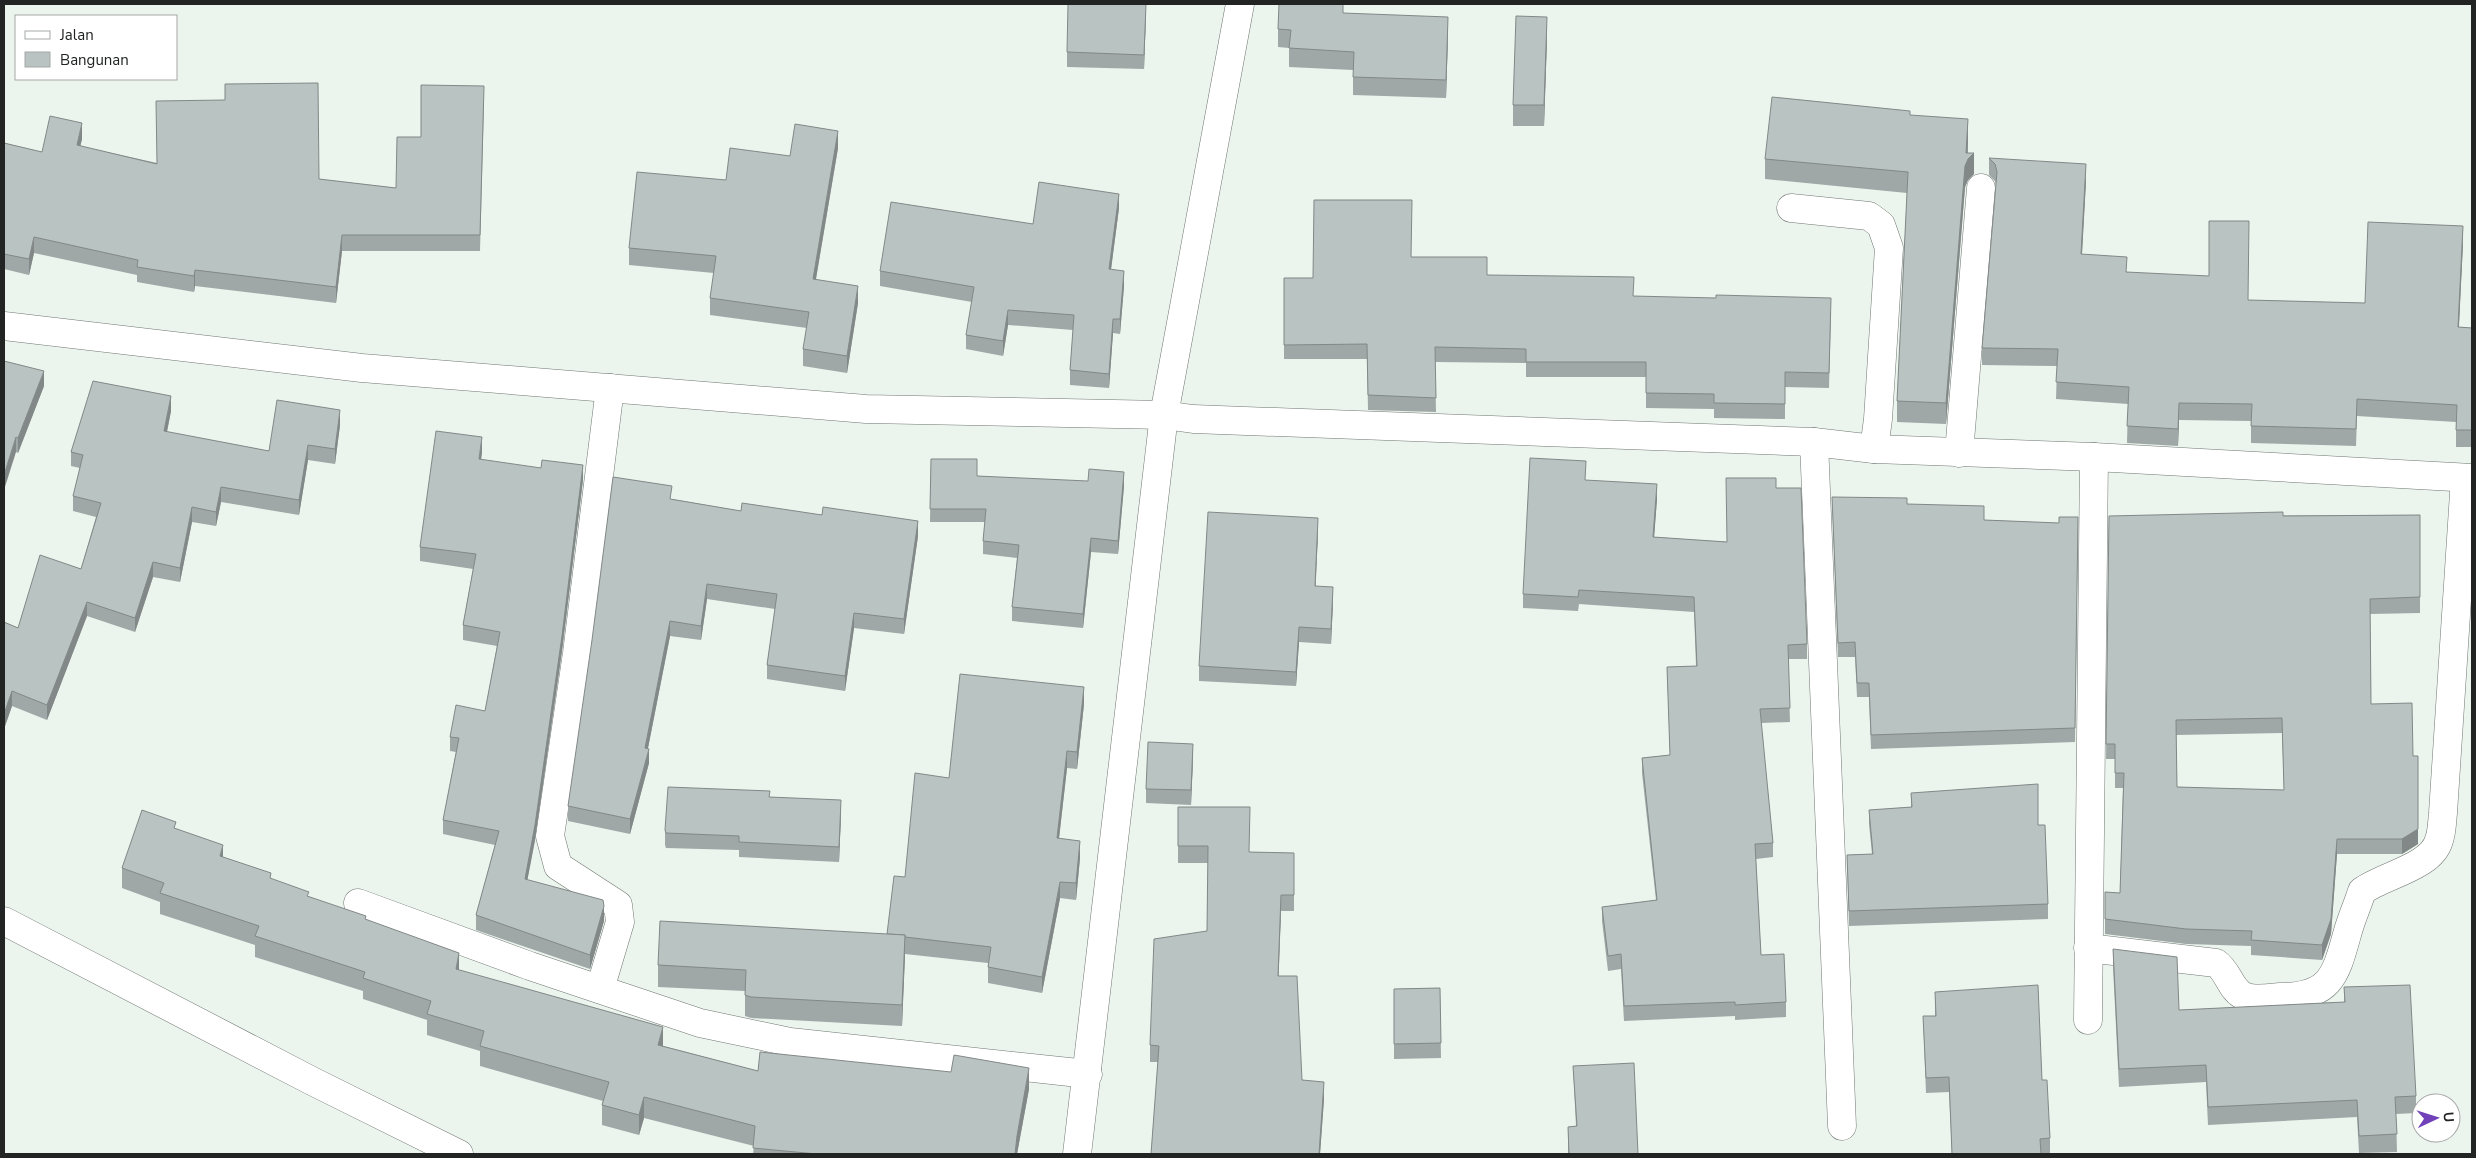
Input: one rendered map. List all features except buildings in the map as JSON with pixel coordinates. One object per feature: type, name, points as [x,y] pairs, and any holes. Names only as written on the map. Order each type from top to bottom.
[{"type":"street","points":[[1077,1154],[1088,1074],[1164,415],[1240,4]]},
{"type":"street","points":[[1959,453],[1981,188]]},
{"type":"street","points":[[1791,208],[1868,216],[1881,225],[1889,248],[1878,419],[1874,449]]},
{"type":"street","points":[[4,326],[362,368],[866,409],[1164,415],[1193,419],[1814,442],[1874,449],[2094,457],[2469,478],[2444,813],[2439,842],[2427,859],[2362,891],[2339,966],[2327,982],[2313,993],[2299,997],[2243,996],[2235,989],[2224,968],[2216,963],[2088,948]]},
{"type":"street","points":[[600,990],[620,922],[618,905],[558,866],[550,836],[577,653],[610,388]]},
{"type":"street","points":[[1814,442],[1842,1126]]},
{"type":"street","points":[[2088,1020],[2094,457]]},
{"type":"street","points":[[358,903],[600,990],[700,1023],[790,1042],[1088,1074]]},
{"type":"street","points":[[4,921],[312,1081],[459,1154]]}]
